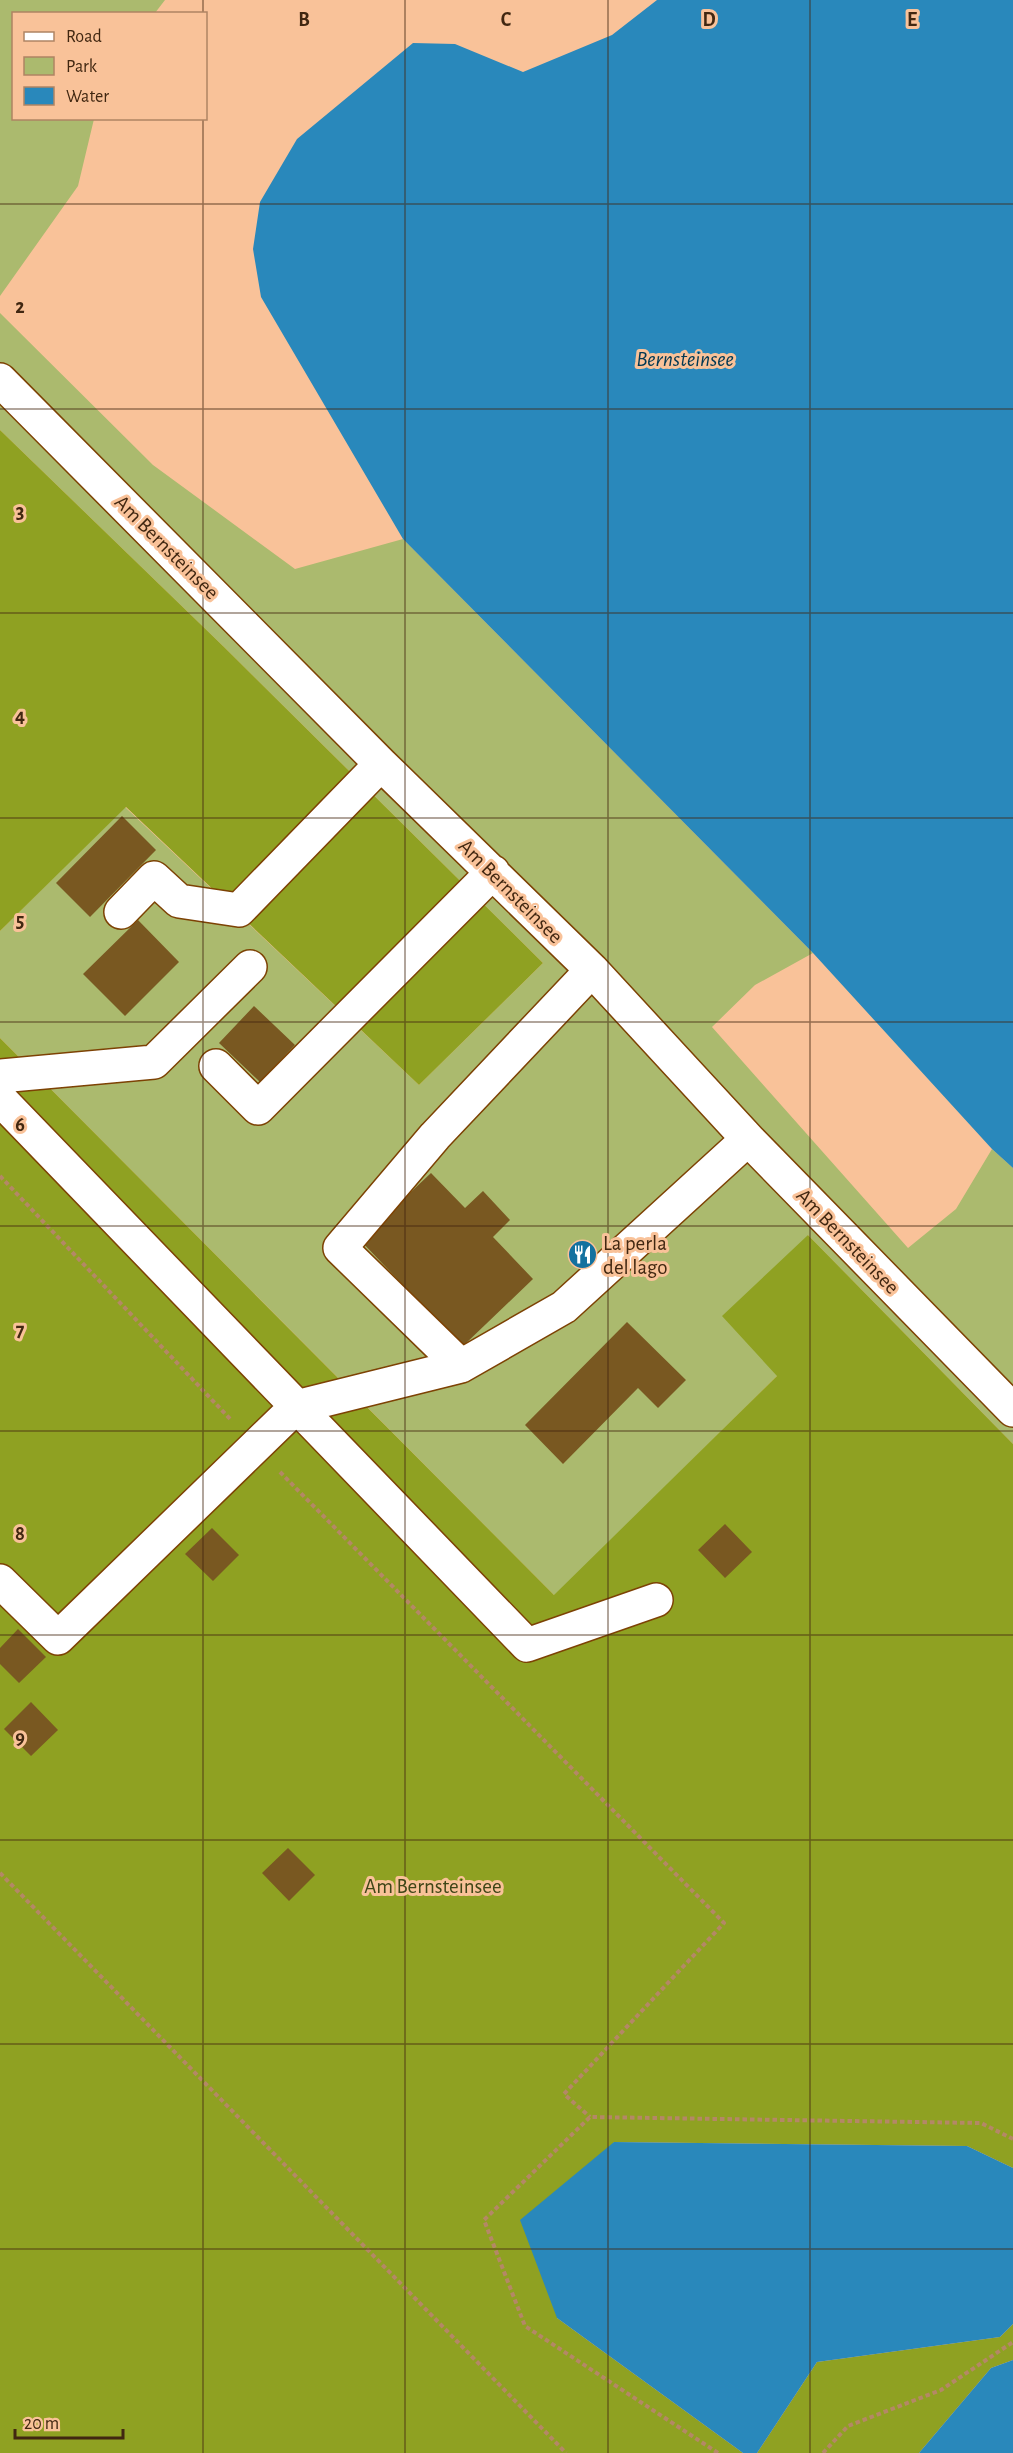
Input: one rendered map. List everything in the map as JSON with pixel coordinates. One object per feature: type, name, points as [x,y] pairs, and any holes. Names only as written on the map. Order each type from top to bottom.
[{"type":"lane","name":"Am Bernsteinsee","points":[[0,380],[381,764],[592,970],[748,1139],[1013,1410]]},
{"type":"lane","points":[[121,912],[154,878],[179,901],[239,910],[381,764]]},
{"type":"lane","points":[[216,1066],[258,1107],[493,872]]},
{"type":"lane","points":[[0,1076],[154,1062],[250,967]]},
{"type":"lane","points":[[460,1366],[340,1248],[435,1136],[592,970]]},
{"type":"lane","points":[[0,1099],[527,1645],[656,1600]]},
{"type":"lane","points":[[0,1581],[58,1638],[296,1407],[460,1366],[564,1307],[748,1139]]},
{"type":"path","points":[[0,1176],[255,1446],[724,1923],[564,2094],[590,2117],[981,2124],[1013,2139]]},
{"type":"path","points":[[0,1873],[566,2453]]},
{"type":"path","points":[[590,2117],[484,2220],[525,2326],[718,2453]]},
{"type":"path","points":[[823,2453],[848,2426],[940,2390],[1012,2342]]},
{"type":"green space","points":[[0,0],[165,0],[156,12],[12,12],[12,120],[94,120],[78,186],[0,296]]},
{"type":"green space","points":[[0,313],[153,465],[295,569],[403,539],[813,953],[755,985],[712,1027],[908,1248],[956,1209],[992,1149],[1013,1168],[1013,1444],[808,1235],[778,1375],[555,1596],[0,1038],[0,931],[125,807],[419,1085],[543,963],[223,646],[0,430]]},
{"type":"green space","points":[[0,430],[223,646],[543,963],[419,1085],[126,807],[0,931]]},
{"type":"green space","name":"Am Bernsteinsee","points":[[0,1038],[554,1595],[777,1376],[722,1316],[808,1235],[1013,1444],[1013,2168],[967,2146],[614,2142],[557,2318],[743,2453],[0,2453]]},
{"type":"green space","points":[[1013,2324],[1013,2360],[991,2368],[919,2453],[757,2453],[817,2362],[1000,2337]]},
{"type":"water","name":"Bernsteinsee","points":[[657,0],[1013,0],[1013,1168],[992,1149],[813,953],[403,539],[261,297],[253,249],[260,202],[297,139],[413,43],[455,44],[523,72],[612,35]]},
{"type":"water","points":[[614,2142],[967,2146],[1013,2168],[1013,2324],[1000,2337],[817,2362],[757,2453],[743,2453],[557,2318],[520,2220]]},
{"type":"water","points":[[1013,2360],[1013,2453],[919,2453],[991,2368]]},
{"type":"building","points":[[122,816],[156,850],[90,917],[56,883]]},
{"type":"building","points":[[138,920],[179,962],[125,1016],[83,974]]},
{"type":"building","points":[[254,1006],[295,1045],[260,1082],[219,1043]]},
{"type":"building","points":[[431,1173],[465,1208],[483,1191],[510,1220],[493,1237],[533,1279],[462,1347],[360,1240]]},
{"type":"building","points":[[627,1322],[686,1380],[658,1408],[638,1388],[563,1464],[525,1425]]},
{"type":"building","points":[[725,1524],[752,1552],[725,1578],[698,1550]]},
{"type":"building","points":[[212,1528],[239,1555],[213,1581],[185,1554]]},
{"type":"building","points":[[18,1629],[46,1657],[19,1683],[0,1664],[0,1648]]},
{"type":"building","points":[[31,1702],[58,1730],[31,1756],[4,1729]]},
{"type":"building","points":[[288,1848],[315,1875],[289,1901],[262,1873]]},
{"type":"place","name":"La perla del lago","points":[[582,1255]]}]
